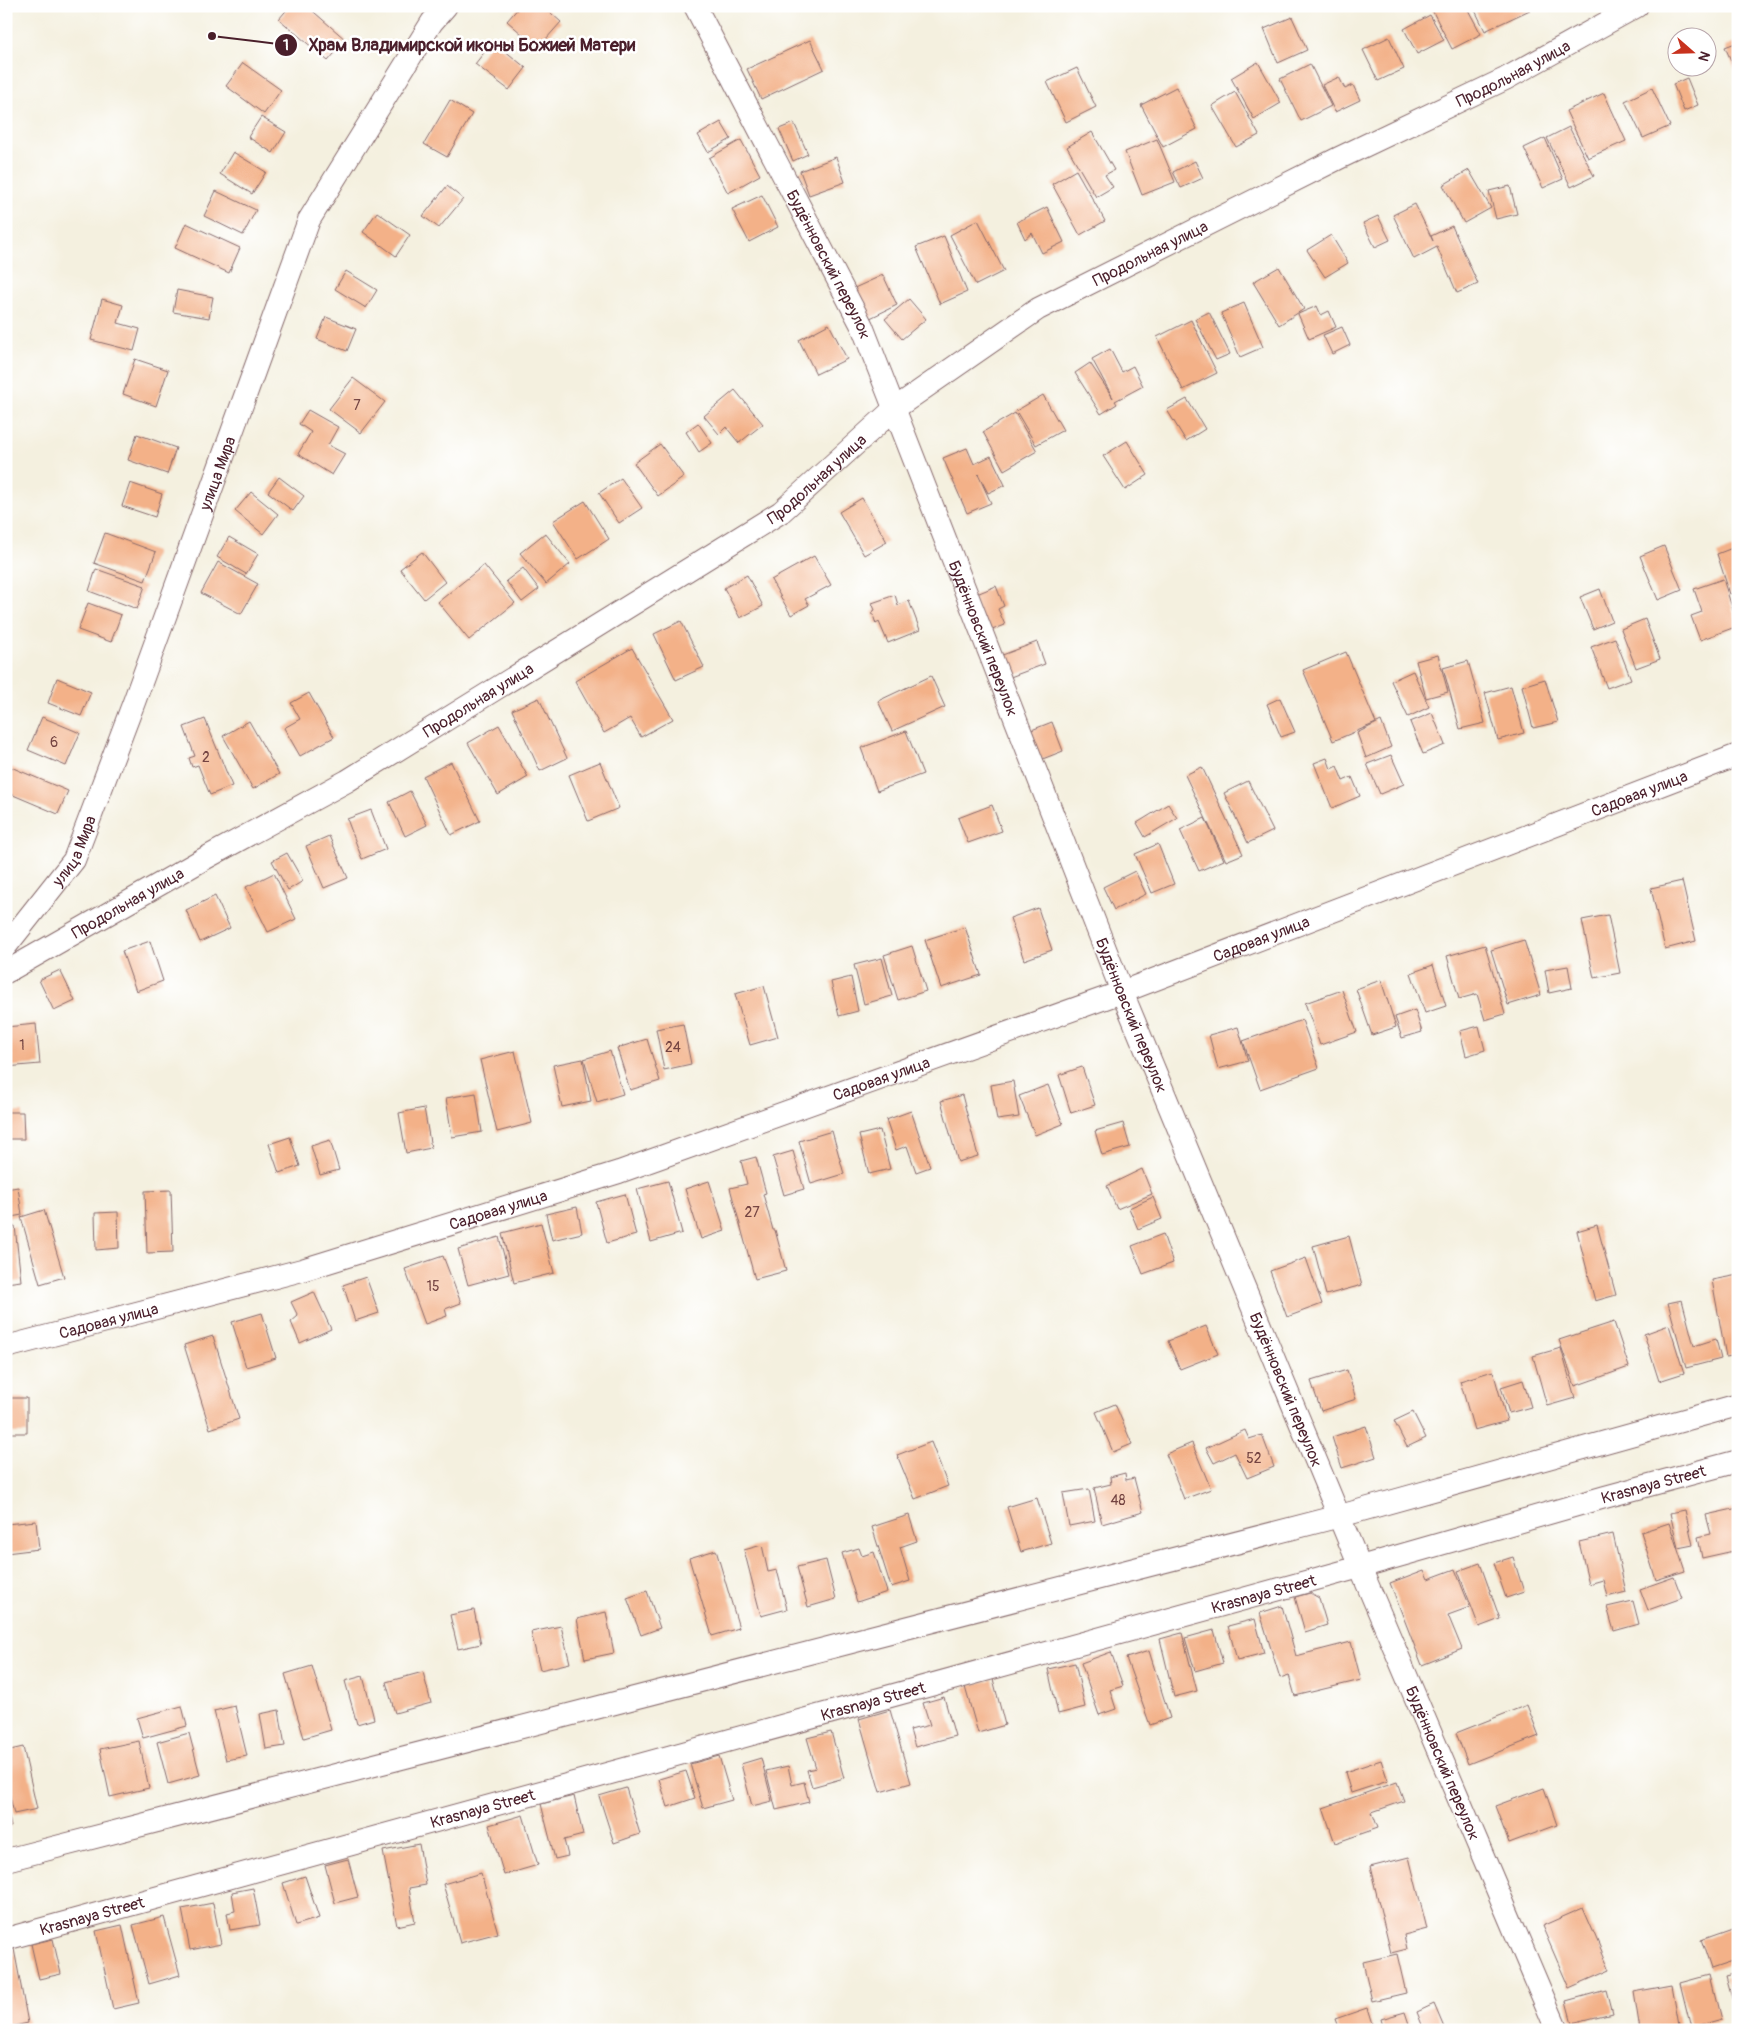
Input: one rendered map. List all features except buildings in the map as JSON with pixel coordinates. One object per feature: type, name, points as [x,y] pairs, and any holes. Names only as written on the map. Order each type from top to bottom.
[{"type":"street","name":"улица Мира","points":[[6,946],[74,860],[134,702],[309,220],[432,22],[446,6]]},
{"type":"street","name":"Будённовский переулок","points":[[695,6],[862,326],[1122,992],[1360,1567],[1557,2030]]},
{"type":"street","name":"Продольная улица","points":[[6,972],[202,860],[347,781],[781,512],[894,409],[1038,309],[1339,158],[1505,79],[1637,6]]},
{"type":"street","name":"Садовая улица","points":[[6,1346],[302,1270],[618,1172],[1122,992],[1738,755]]},
{"type":"street","points":[[6,1860],[1340,1516],[1738,1405]]},
{"type":"street","name":"Krasnaya Street","points":[[6,1939],[1360,1567],[1604,1497],[1738,1461]]},
{"type":"place","name":"Храм Владимирской иконы Божией Матери","points":[[212,36]]}]
